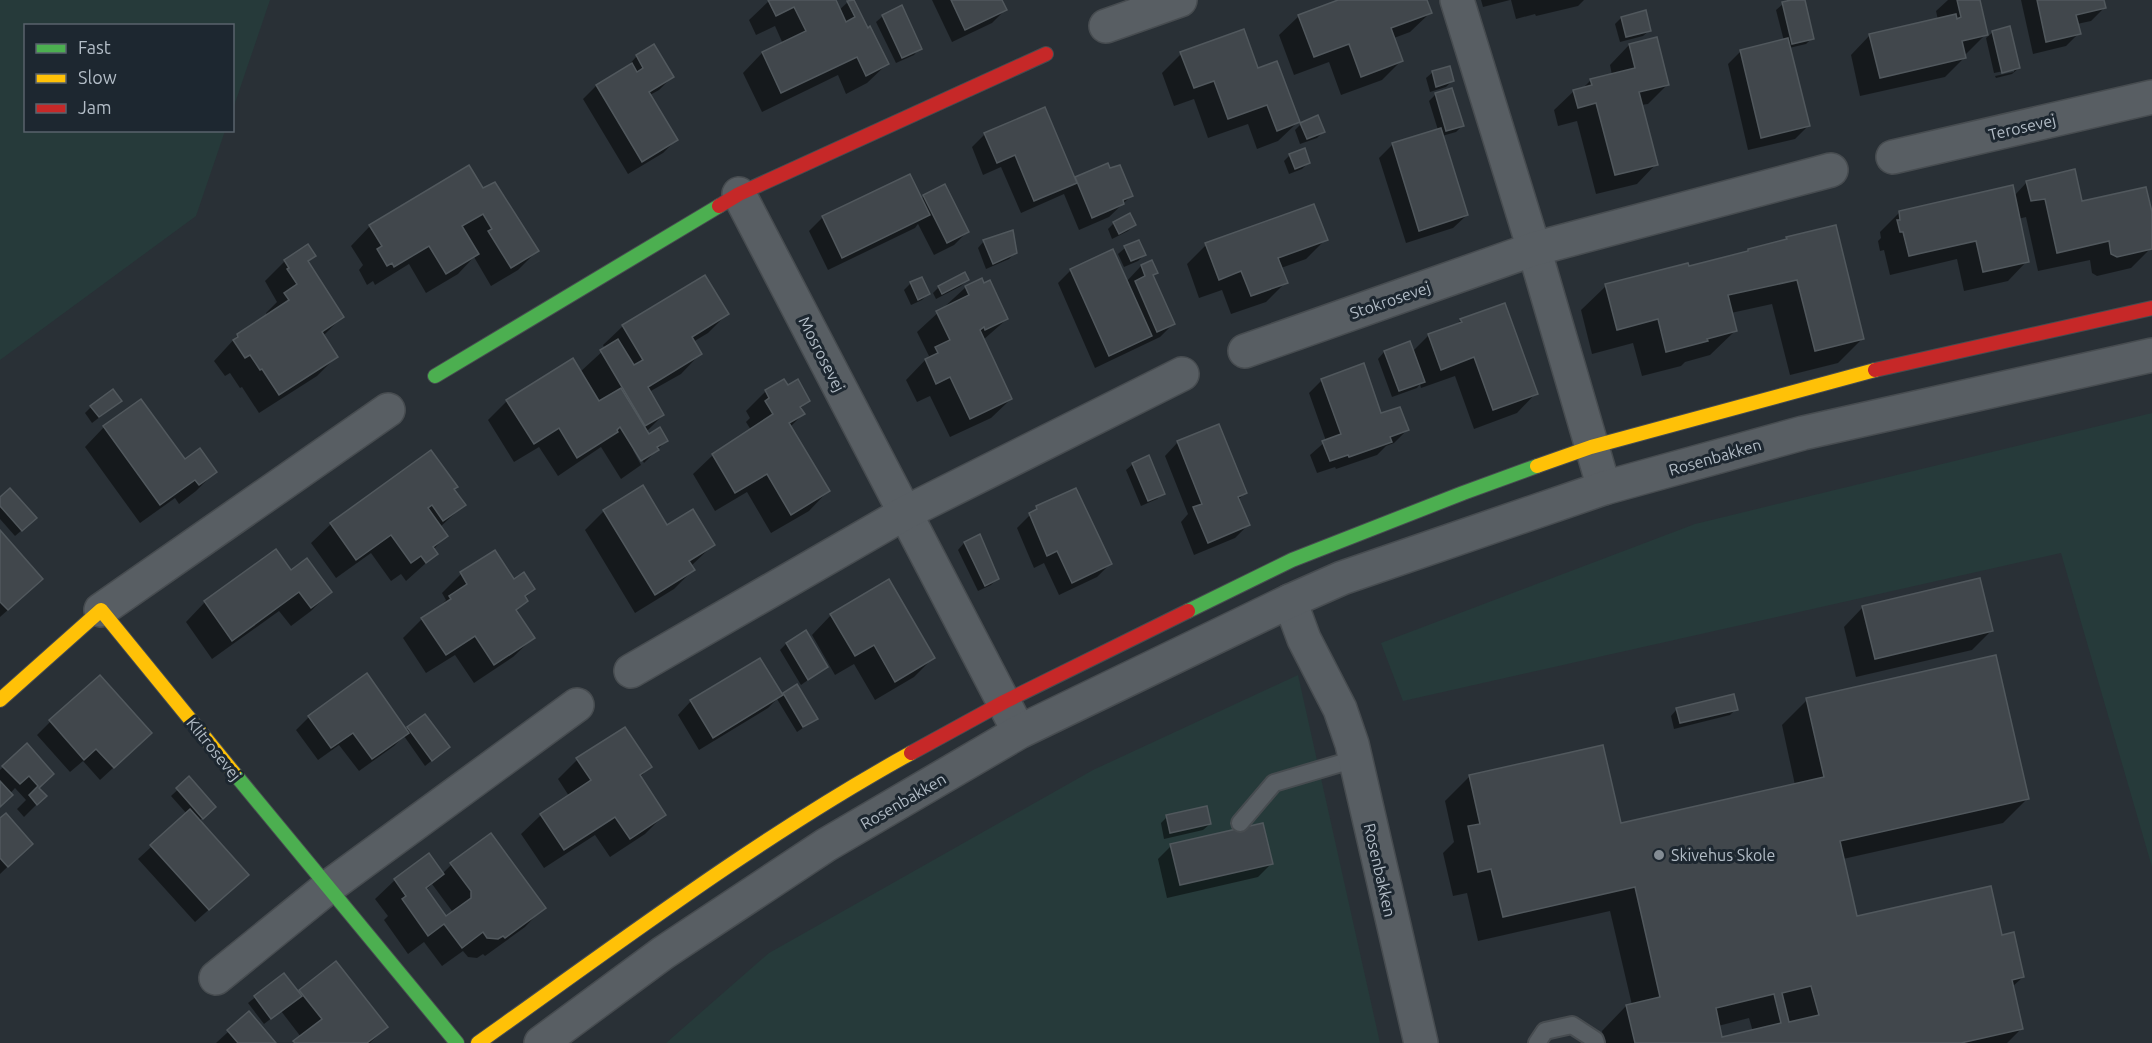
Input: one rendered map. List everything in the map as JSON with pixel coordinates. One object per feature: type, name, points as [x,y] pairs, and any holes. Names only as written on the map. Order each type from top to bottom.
[{"type":"street","points":[[1106,26],[1180,0]]},
{"type":"street","points":[[1457,0],[1534,249],[1604,488]]},
{"type":"street","points":[[435,376],[739,194],[1046,54]]},
{"type":"street","name":"Terosevej","points":[[1893,158],[2152,97]]},
{"type":"street","name":"Stokrosevej","points":[[1245,351],[1534,249],[1831,170]]},
{"type":"street","name":"Mosrosevej","points":[[739,194],[1019,732]]},
{"type":"street","points":[[478,1043],[731,864],[868,776],[1004,702],[1292,560],[1463,493],[1591,447],[1905,362],[2152,308]]},
{"type":"street","name":"Rosenbakken","points":[[541,1043],[663,953],[826,845],[1019,732],[1342,578],[1604,488],[1803,433],[2152,355]]},
{"type":"street","points":[[631,671],[905,513],[1182,374]]},
{"type":"street","points":[[0,700],[101,610],[388,410]]},
{"type":"street","name":"Rosenbakken","points":[[1290,601],[1304,639],[1340,709],[1355,759],[1420,1043]]},
{"type":"street","name":"Klitrosevej","points":[[101,610],[327,888],[457,1043]]},
{"type":"street","points":[[216,978],[327,888],[577,705]]},
{"type":"lane","points":[[1240,823],[1274,783],[1355,759]]},
{"type":"lane","points":[[1537,1043],[1545,1031],[1572,1025],[1596,1043]]},
{"type":"green space","points":[[0,0],[270,0],[234,106],[234,24],[24,24],[24,132],[225,132],[196,216],[0,360]]},
{"type":"green space","points":[[2152,413],[2152,867],[2061,553],[1403,701],[1381,643],[1695,524]]},
{"type":"green space","points":[[1298,675],[1380,1043],[666,1043],[769,953],[1093,770]]},
{"type":"building","points":[[768,0],[836,0],[846,22],[855,17],[847,1],[854,0],[889,64],[866,76],[857,57],[781,93],[762,52],[806,31],[794,7],[776,16]]},
{"type":"building","points":[[951,0],[1002,0],[1007,10],[965,30]]},
{"type":"building","points":[[1338,0],[1427,0],[1432,13],[1391,28],[1403,61],[1361,77],[1349,44],[1314,57],[1298,15]]},
{"type":"building","points":[[1805,0],[1814,39],[1792,44],[1782,2]]},
{"type":"building","points":[[1957,0],[1980,0],[1988,35],[1962,41],[1966,58],[1880,78],[1869,34],[1956,14],[1957,19],[1961,17]]},
{"type":"building","points":[[2037,0],[2104,0],[2106,8],[2076,15],[2081,34],[2046,42]]},
{"type":"building","points":[[902,5],[922,49],[902,58],[882,15]]},
{"type":"building","points":[[1646,10],[1651,31],[1626,37],[1621,17]]},
{"type":"building","points":[[2010,26],[2020,68],[2002,73],[1992,31]]},
{"type":"building","points":[[1244,29],[1258,68],[1277,61],[1300,122],[1277,131],[1267,105],[1228,119],[1214,81],[1194,88],[1180,52]]},
{"type":"building","points":[[1657,37],[1669,85],[1639,92],[1658,165],[1615,175],[1596,103],[1578,108],[1573,90],[1592,85],[1590,79],[1635,68],[1629,44]]},
{"type":"building","points":[[1788,38],[1810,126],[1761,138],[1740,50]]},
{"type":"building","points":[[654,44],[674,77],[649,92],[678,140],[642,162],[596,85],[632,63],[637,72],[643,68],[636,55]]},
{"type":"building","points":[[1450,66],[1454,81],[1436,87],[1432,71]]},
{"type":"building","points":[[1452,88],[1464,126],[1446,131],[1435,93]]},
{"type":"building","points":[[1045,107],[1077,183],[1034,201],[1015,155],[997,163],[984,133]]},
{"type":"building","points":[[1318,115],[1325,132],[1307,139],[1300,123]]},
{"type":"building","points":[[1441,128],[1468,215],[1419,231],[1392,143]]},
{"type":"building","points":[[1305,148],[1310,163],[1295,169],[1289,154]]},
{"type":"building","points":[[1108,163],[1110,168],[1120,165],[1133,196],[1123,200],[1124,204],[1092,218],[1075,177]]},
{"type":"building","points":[[469,165],[483,188],[495,182],[539,251],[511,268],[488,231],[492,229],[483,214],[462,226],[479,254],[446,274],[429,246],[394,267],[392,263],[387,266],[377,249],[382,246],[369,225]]},
{"type":"building","points":[[2075,169],[2082,201],[2146,187],[2152,212],[2152,249],[2117,257],[2111,254],[2109,241],[2057,253],[2045,199],[2031,201],[2026,181]]},
{"type":"building","points":[[910,174],[930,215],[842,258],[822,216]]},
{"type":"building","points":[[945,184],[969,232],[947,243],[923,195]]},
{"type":"building","points":[[2013,185],[2029,262],[1983,272],[1976,241],[1909,256],[1903,232],[1900,232],[1897,220],[1900,220],[1899,211]]},
{"type":"building","points":[[1314,204],[1328,240],[1278,258],[1288,283],[1251,296],[1241,271],[1219,280],[1205,243]]},
{"type":"building","points":[[1130,213],[1136,225],[1119,234],[1113,222]]},
{"type":"building","points":[[1836,225],[1864,339],[1815,351],[1797,280],[1728,295],[1737,331],[1707,339],[1708,341],[1666,352],[1658,319],[1617,330],[1605,284],[1748,251],[1748,249],[1787,239],[1786,237]]},
{"type":"building","points":[[1013,230],[1017,253],[993,264],[983,240]]},
{"type":"building","points":[[1139,240],[1146,255],[1131,261],[1124,246]]},
{"type":"building","points":[[308,244],[316,256],[308,261],[344,317],[322,332],[338,357],[279,395],[262,369],[260,370],[250,355],[245,358],[233,340],[238,337],[237,334],[289,300],[284,293],[297,284],[284,260]]},
{"type":"building","points":[[1113,249],[1152,336],[1109,356],[1070,269]]},
{"type":"building","points":[[1152,260],[1158,273],[1153,275],[1175,324],[1157,332],[1135,281],[1145,276],[1141,265]]},
{"type":"building","points":[[965,272],[969,280],[942,294],[938,286]]},
{"type":"building","points":[[705,275],[729,314],[692,337],[702,354],[648,387],[664,415],[645,426],[600,350],[618,339],[634,365],[643,360],[622,325]]},
{"type":"building","points":[[922,277],[930,294],[918,300],[910,282]]},
{"type":"building","points":[[982,278],[984,283],[990,280],[1008,319],[985,330],[984,327],[980,330],[1012,399],[970,419],[950,377],[936,384],[925,359],[938,353],[935,347],[950,340],[936,311],[969,295],[965,286]]},
{"type":"building","points":[[1505,303],[1538,394],[1493,410],[1474,357],[1441,370],[1428,334],[1462,322],[1460,319]]},
{"type":"building","points":[[1410,341],[1425,382],[1399,391],[1384,351]]},
{"type":"building","points":[[573,358],[599,401],[621,388],[649,434],[660,427],[668,441],[657,447],[659,450],[641,461],[620,427],[618,432],[577,458],[559,428],[534,444],[506,400]]},
{"type":"building","points":[[1364,363],[1381,413],[1400,407],[1409,430],[1390,437],[1392,442],[1330,461],[1322,441],[1341,434],[1321,379]]},
{"type":"building","points":[[784,379],[788,385],[798,379],[810,401],[800,407],[805,414],[789,423],[830,491],[791,515],[767,474],[735,493],[712,454],[773,414],[765,401],[769,398],[765,390]]},
{"type":"building","points":[[113,389],[122,401],[99,417],[90,406]]},
{"type":"building","points":[[141,399],[185,459],[200,448],[217,472],[199,485],[195,480],[160,505],[103,426]]},
{"type":"building","points":[[1219,424],[1247,493],[1238,497],[1250,525],[1208,543],[1193,507],[1202,504],[1177,441]]},
{"type":"building","points":[[431,450],[458,487],[454,489],[466,505],[443,521],[432,505],[428,508],[448,536],[433,547],[438,554],[426,563],[421,556],[411,563],[391,535],[356,560],[330,523]]},
{"type":"building","points":[[1149,455],[1165,494],[1148,501],[1132,463]]},
{"type":"building","points":[[643,485],[667,525],[693,509],[715,545],[689,561],[695,570],[655,595],[603,510]]},
{"type":"building","points":[[10,488],[37,518],[22,531],[0,506],[0,497]]},
{"type":"building","points":[[1076,488],[1112,564],[1072,583],[1057,551],[1047,556],[1029,513],[1037,509],[1036,506]]},
{"type":"building","points":[[0,530],[43,579],[8,610],[0,602]]},
{"type":"building","points":[[980,534],[999,579],[985,586],[964,542]]},
{"type":"building","points":[[276,549],[291,570],[307,558],[332,592],[311,608],[299,592],[232,641],[204,601]]},
{"type":"building","points":[[495,550],[514,579],[524,572],[535,589],[525,596],[528,601],[516,610],[535,638],[494,665],[475,636],[446,655],[421,618],[451,599],[449,596],[467,584],[460,572]]},
{"type":"building","points":[[1980,578],[1993,631],[1875,659],[1862,606]]},
{"type":"building","points":[[889,579],[935,658],[895,682],[874,645],[855,656],[830,614]]},
{"type":"building","points":[[806,630],[828,667],[808,680],[786,643]]},
{"type":"building","name":"Skivehus Skole","points":[[1996,655],[2029,799],[1840,841],[1857,916],[1991,886],[2002,935],[2014,932],[2024,977],[2012,980],[2023,1029],[1961,1043],[1635,1043],[1626,1005],[1660,997],[1635,887],[1503,917],[1491,869],[1478,872],[1468,826],[1480,824],[1469,775],[1603,745],[1621,823],[1824,777],[1806,698]],"holes":[[[1811,986],[1819,1015],[1789,1022],[1782,993]],[[1774,994],[1781,1023],[1722,1037],[1716,1008]]]},
{"type":"building","points":[[760,658],[783,695],[713,738],[690,700]]},
{"type":"building","points":[[367,673],[409,733],[372,759],[353,733],[331,748],[308,716]]},
{"type":"building","points":[[100,675],[152,733],[114,768],[96,749],[84,760],[49,720]]},
{"type":"building","points":[[797,684],[818,719],[803,727],[783,693]]},
{"type":"building","points":[[1734,694],[1738,710],[1680,723],[1676,708]]},
{"type":"building","points":[[425,714],[450,747],[432,761],[407,727]]},
{"type":"building","points":[[625,727],[652,767],[640,775],[666,815],[630,839],[615,817],[564,850],[540,814],[591,780],[576,758]]},
{"type":"building","points":[[27,743],[54,774],[39,788],[47,796],[37,805],[29,795],[38,786],[29,776],[20,784],[2,766]]},
{"type":"building","points":[[189,776],[216,807],[203,819],[176,788]]},
{"type":"building","points":[[0,781],[13,795],[0,807]]},
{"type":"building","points":[[1207,806],[1211,824],[1170,833],[1166,815]]},
{"type":"building","points":[[190,809],[249,875],[209,910],[150,845]]},
{"type":"building","points":[[6,813],[33,844],[8,867],[0,858],[0,818]]},
{"type":"building","points":[[1263,823],[1273,864],[1180,885],[1170,844]]},
{"type":"building","points":[[491,833],[546,908],[505,938],[503,936],[498,939],[487,938],[483,932],[462,948],[444,924],[428,936],[402,899],[406,896],[394,879],[429,853],[444,874],[426,888],[446,916],[471,898],[471,891],[450,863]]},
{"type":"building","points":[[336,961],[388,1027],[367,1043],[295,1043],[293,1041],[322,1019],[299,990]]},
{"type":"building","points":[[284,973],[302,996],[271,1019],[254,996]]},
{"type":"building","points":[[249,1011],[276,1043],[238,1043],[227,1030]]},
{"type":"traffic: fast","points":[[435,376],[719,206]]},
{"type":"traffic: fast","points":[[1188,611],[1292,560],[1537,466]]},
{"type":"traffic: fast","points":[[234,773],[457,1043]]},
{"type":"traffic: slow","points":[[1537,466],[1591,447],[1875,370]]},
{"type":"traffic: slow","points":[[0,700],[101,610],[234,773]]},
{"type":"traffic: slow","points":[[478,1043],[744,855],[855,785],[911,753]]},
{"type":"traffic: jam","points":[[719,206],[739,194],[1046,54]]},
{"type":"traffic: jam","points":[[1875,370],[2152,308]]},
{"type":"traffic: jam","points":[[911,753],[1004,702],[1188,611]]},
{"type":"place","name":"Skivehus Skole","points":[[1659,855]]}]
